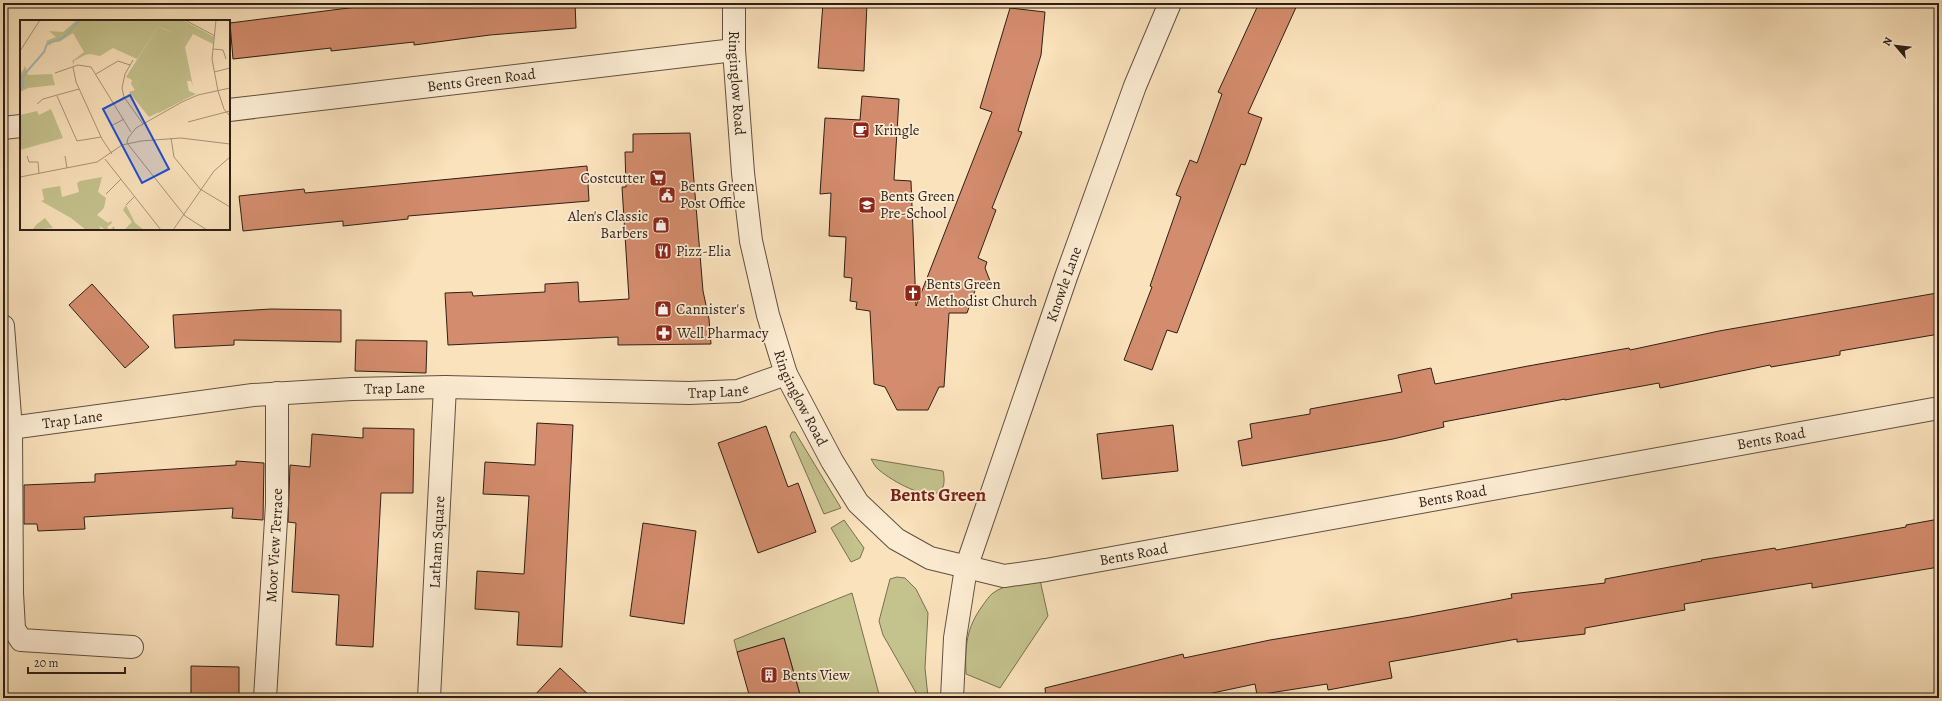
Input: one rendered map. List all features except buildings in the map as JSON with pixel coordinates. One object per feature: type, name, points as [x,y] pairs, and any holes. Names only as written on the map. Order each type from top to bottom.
[{"type":"street","name":"Ringinglow Road","points":[[734,3],[734,50],[751,241],[768,315],[786,374],[832,461],[858,503],[896,539],[930,558],[966,568]]},
{"type":"street","name":"Knowle Lane","points":[[966,568],[1066,277],[1135,86],[1170,3]]},
{"type":"street","name":"Bents Green Road","points":[[230,110],[734,50]]},
{"type":"street","points":[[3,128],[20,126]]},
{"type":"street","points":[[3,326],[14,629],[21,640],[132,647]]},
{"type":"street","name":"Trap Lane","points":[[7,429],[277,393],[445,386],[689,393],[738,391],[786,374]]},
{"type":"street","name":"Latham Square","points":[[429,698],[445,386]]},
{"type":"street","name":"Moor View Terrace","points":[[265,698],[277,504],[277,393]]},
{"type":"street","name":"Bents Road","points":[[966,568],[1004,576],[1046,570],[1939,408]]},
{"type":"street","points":[[952,698],[955,638],[966,568]]},
{"type":"shaded area","points":[[792,432],[795,432],[841,508],[824,514],[790,436]]},
{"type":"shaded area","points":[[871,459],[943,471],[944,485],[939,492],[931,494],[920,492],[885,475],[875,466]]},
{"type":"shaded area","points":[[844,520],[864,548],[860,558],[851,562],[831,528]]},
{"type":"shaded area","points":[[897,577],[905,578],[916,589],[928,613],[925,668],[928,697],[919,698],[883,635],[879,621],[890,579]]},
{"type":"shaded area","points":[[1040,580],[1048,616],[1000,688],[966,674],[966,646],[970,630],[977,613],[988,599],[993,593],[1003,588],[1015,584]]},
{"type":"shaded area","points":[[852,593],[880,698],[801,698],[784,638],[737,652],[734,640]]},
{"type":"place","name":"Kringle","points":[[861,130]]},
{"type":"place","name":"Costcutter","points":[[658,178]]},
{"type":"place","name":"Bents Green Post Office","points":[[667,195]]},
{"type":"place","name":"Bents Green Pre-School","points":[[867,205]]},
{"type":"place","name":"Alen's Classic Barbers","points":[[661,225]]},
{"type":"place","name":"Pizz-Elia","points":[[663,251]]},
{"type":"place","name":"Bents Green Methodist Church","points":[[913,293]]},
{"type":"place","name":"Cannister's","points":[[663,309]]},
{"type":"place","name":"Well Pharmacy","points":[[664,333]]},
{"type":"place","name":"Bents View","points":[[769,675]]},
{"type":"district","name":"Bents Green","points":[[938,494]]}]
